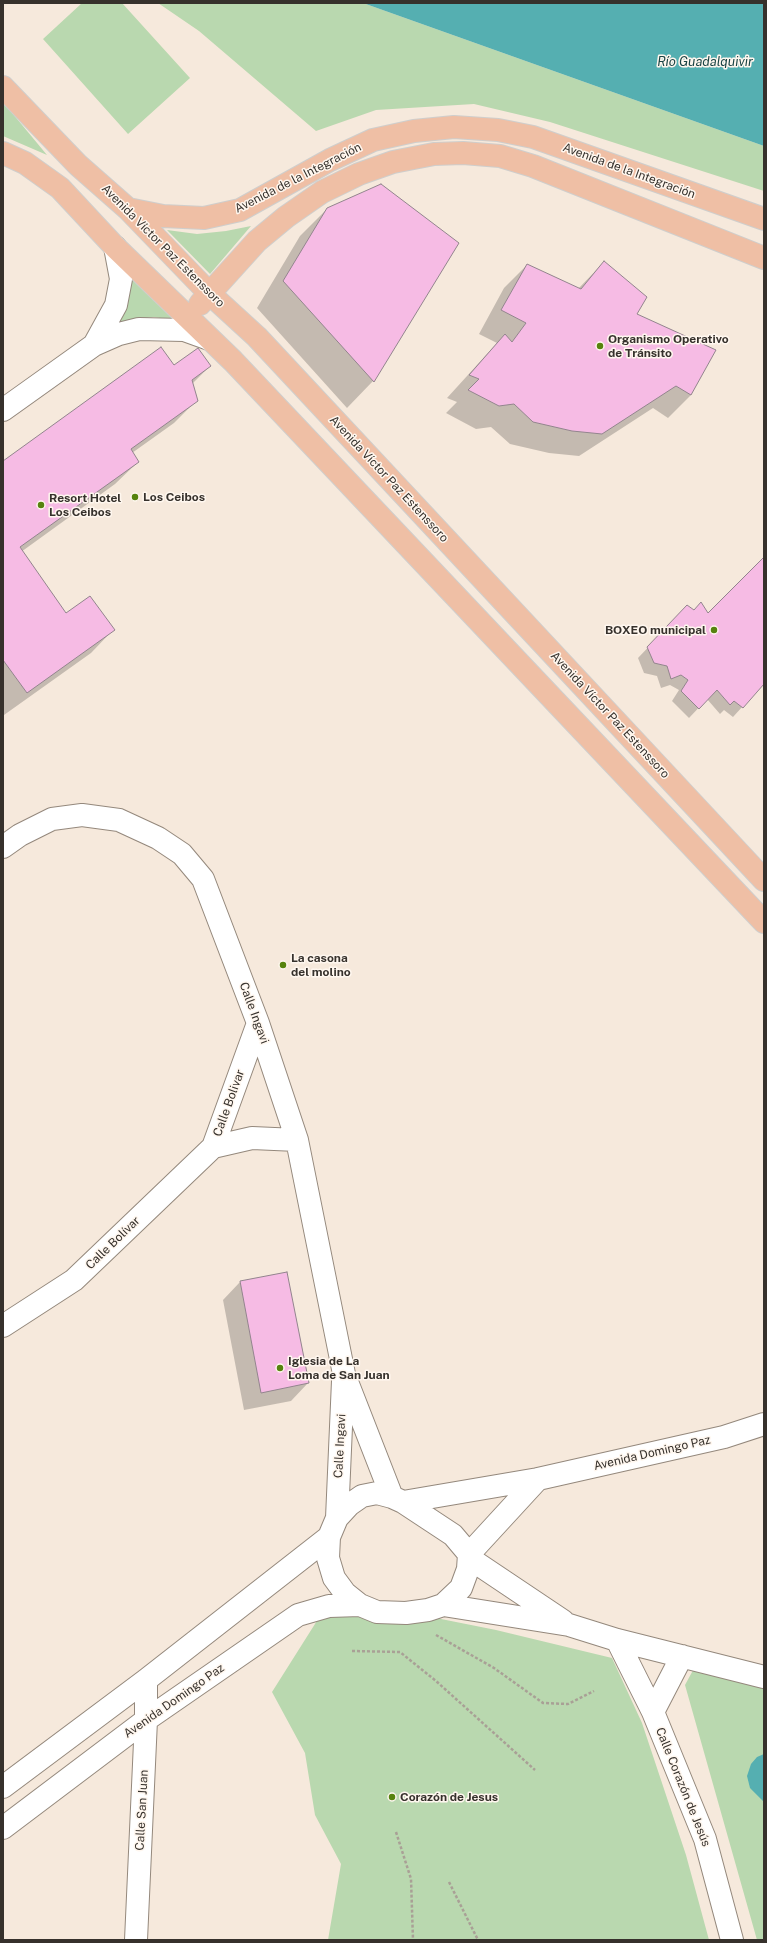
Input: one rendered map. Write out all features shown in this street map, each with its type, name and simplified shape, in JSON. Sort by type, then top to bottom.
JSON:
[{"type":"main road","name":"Avenida Víctor Paz Estenssoro","points":[[3,87],[78,165],[128,210],[210,294],[257,338],[764,880]]},
{"type":"main road","name":"Avenida de la Integración","points":[[128,210],[162,216],[204,218],[240,210],[330,160],[373,140],[414,131],[454,128],[498,130],[533,137],[764,219]]},
{"type":"main road","points":[[3,153],[25,163],[60,188],[116,247],[233,361],[764,922]]},
{"type":"main road","name":"Avenida de la Integración","points":[[187,317],[210,294],[257,241],[322,192],[359,174],[393,162],[434,154],[463,153],[500,156],[533,166],[764,258]]},
{"type":"street","points":[[94,345],[116,305],[121,279],[116,247]]},
{"type":"street","points":[[3,410],[94,345],[119,334],[138,329],[184,330],[209,339]]},
{"type":"street","name":"Calle Ingavi","points":[[3,847],[20,835],[52,819],[82,815],[119,820],[158,838],[182,854],[203,879],[258,1023],[297,1140],[344,1374],[398,1499]]},
{"type":"street","name":"Calle Bolivar","points":[[213,1147],[258,1023]]},
{"type":"street","name":"Calle Bolivar","points":[[213,1147],[252,1138],[297,1140]]},
{"type":"street","name":"Calle Bolívar","points":[[3,1326],[74,1280],[213,1147]]},
{"type":"street","name":"Calle Ingavi","points":[[333,1527],[344,1374]]},
{"type":"street","name":"Avenida Domingo Paz","points":[[398,1499],[538,1479],[724,1437],[764,1424]]},
{"type":"street","points":[[333,1527],[328,1558],[334,1578],[345,1593],[360,1605],[377,1612],[406,1614],[428,1610],[443,1605],[461,1588],[468,1569],[469,1556],[538,1479]]},
{"type":"street","points":[[3,1787],[146,1680],[333,1527],[349,1505],[362,1496],[377,1493],[398,1499],[453,1535],[469,1556],[569,1625]]},
{"type":"street","name":"Avenida Domingo Paz","points":[[3,1828],[146,1720],[298,1615],[328,1606],[360,1605]]},
{"type":"street","points":[[443,1605],[569,1625],[617,1640],[764,1677]]},
{"type":"street","name":"Calle Corazón de Jesús","points":[[617,1640],[653,1712],[705,1839],[732,1940]]},
{"type":"street","points":[[653,1712],[682,1656]]},
{"type":"street","name":"Calle San Juan","points":[[136,1940],[146,1720],[146,1680]]},
{"type":"path","points":[[435,1634],[494,1668],[543,1703],[568,1704],[594,1691]]},
{"type":"path","points":[[352,1651],[400,1652],[436,1681],[536,1770]]},
{"type":"path","points":[[396,1832],[412,1879],[413,1940]]},
{"type":"path","points":[[449,1882],[478,1940]]},
{"type":"green space","points":[[82,3],[122,3],[190,78],[128,134],[43,39]]},
{"type":"green space","points":[[158,3],[363,3],[764,146],[764,191],[550,122],[474,104],[376,110],[316,131],[199,31]]},
{"type":"green space","points":[[3,102],[47,155],[3,136]]},
{"type":"green space","points":[[251,226],[210,274],[167,230],[197,234],[226,231]]},
{"type":"green space","points":[[128,272],[176,321],[154,317],[119,322]]},
{"type":"green space","points":[[421,1615],[496,1630],[612,1658],[642,1723],[686,1855],[709,1940],[328,1940],[341,1864],[315,1815],[305,1753],[272,1692],[320,1616]]},
{"type":"green space","points":[[698,1661],[764,1680],[764,1940],[757,1940],[685,1685]]},
{"type":"water","name":"Río Guadalquivir","points":[[363,3],[764,3],[764,146]]},
{"type":"water","points":[[764,1754],[764,1802],[750,1788],[747,1776],[751,1764],[757,1757]]},
{"type":"building","points":[[381,184],[459,243],[374,382],[283,281],[327,208]]},
{"type":"building","name":"Organismo Operativo de Tránsito","points":[[604,261],[647,297],[637,314],[716,350],[691,395],[676,386],[602,434],[572,431],[533,422],[514,404],[499,406],[468,390],[479,379],[469,375],[505,334],[512,342],[526,323],[501,310],[527,264],[581,289]]},
{"type":"building","name":"Resort Hotel Los Ceibos","points":[[161,347],[174,365],[198,348],[211,366],[192,380],[198,401],[131,449],[139,462],[20,547],[66,613],[90,596],[115,630],[27,693],[3,660],[3,461]]},
{"type":"building","name":"BOXEO municipal","points":[[764,557],[764,684],[743,708],[734,701],[730,705],[717,690],[699,709],[681,691],[688,680],[681,675],[671,679],[667,666],[654,663],[647,647],[687,605],[694,610],[701,602],[708,613]]},
{"type":"building","points":[[287,1272],[309,1383],[261,1393],[240,1281]]},
{"type":"place","name":"Organismo Operativo de Tránsito","points":[[600,346]]},
{"type":"place","name":"Los Ceibos","points":[[135,497]]},
{"type":"place","name":"Resort Hotel Los Ceibos","points":[[41,505]]},
{"type":"place","name":"BOXEO municipal","points":[[714,630]]},
{"type":"place","name":"La casona del molino","points":[[283,965]]},
{"type":"place","name":"Iglesia de La Loma de San Juan","points":[[280,1368]]},
{"type":"place","name":"Corazón de Jesus","points":[[392,1797]]}]
